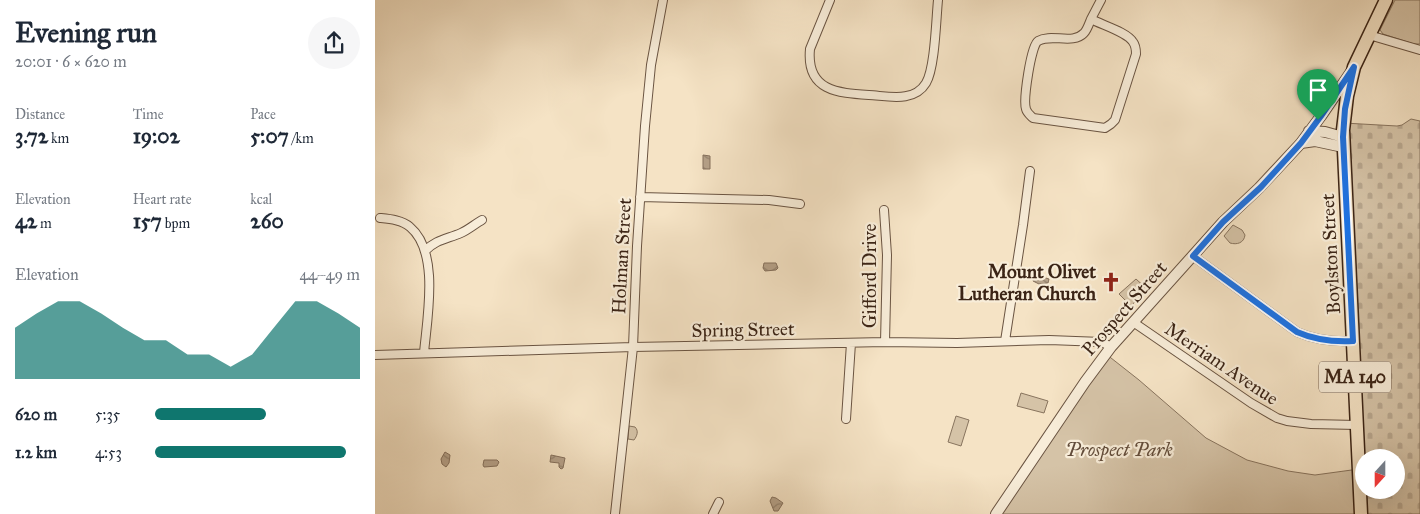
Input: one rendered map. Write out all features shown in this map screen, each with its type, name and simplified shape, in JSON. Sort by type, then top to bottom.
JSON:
[{"type":"main road","name":"Boylston Street","points":[[1361,514],[1343,142],[1345,109],[1354,67],[1386,0]]},
{"type":"street","name":"Holman Street","points":[[615,514],[633,347],[640,197],[649,85],[663,0]]},
{"type":"street","points":[[830,0],[810,49],[811,66],[818,80],[823,85],[837,92],[903,97],[921,90],[928,80],[932,62],[937,0]]},
{"type":"street","points":[[1091,20],[1126,35],[1133,40],[1135,46],[1135,57],[1115,120],[1105,128],[1033,118],[1028,113],[1025,104],[1030,58],[1035,44],[1039,40],[1049,38],[1075,38],[1081,36],[1085,32],[1091,20],[1101,0]]},
{"type":"street","points":[[1369,35],[1420,50]]},
{"type":"street","name":"Prospect Street","points":[[996,514],[1003,509],[1085,382],[1111,347],[1223,222],[1261,187],[1301,143],[1354,67]]},
{"type":"street","points":[[1309,131],[1325,132],[1343,142]]},
{"type":"street","points":[[1301,143],[1315,141],[1343,142]]},
{"type":"street","points":[[1005,341],[1030,171]]},
{"type":"street","points":[[640,197],[769,200],[800,204]]},
{"type":"street","name":"Gifford Drive","points":[[884,210],[887,255],[885,342]]},
{"type":"street","points":[[380,218],[395,220],[410,227],[420,240],[425,252],[429,273],[424,353]]},
{"type":"street","points":[[425,252],[431,244],[462,233],[482,220]]},
{"type":"street","points":[[1193,256],[1297,332],[1321,340],[1353,341]]},
{"type":"street","name":"Merriam Avenue","points":[[1133,322],[1267,414],[1297,422],[1357,425]]},
{"type":"street","name":"Spring Street","points":[[375,355],[885,342],[1070,340],[1102,342],[1111,347]]},
{"type":"street","points":[[846,419],[851,343]]},
{"type":"street","points":[[713,514],[719,502]]},
{"type":"green space","points":[[1395,0],[1420,0],[1420,44],[1414,44],[1383,34],[1380,30]]},
{"type":"green space","points":[[1411,119],[1420,121],[1420,514],[1361,514],[1360,499],[1405,499],[1405,449],[1358,449],[1344,123],[1397,126]]},
{"type":"green space","points":[[1233,225],[1242,230],[1245,235],[1242,242],[1230,243],[1224,236]]},
{"type":"green space","points":[[1136,279],[1147,289],[1131,306],[1119,294]]},
{"type":"green space","name":"Prospect Park","points":[[1106,354],[1206,438],[1247,460],[1288,471],[1315,475],[1355,470],[1355,499],[1360,499],[1361,514],[996,514]]},
{"type":"green space","points":[[1021,393],[1048,401],[1044,413],[1017,406]]},
{"type":"green space","points":[[956,416],[969,420],[961,446],[948,442]]},
{"type":"green space","points":[[629,426],[635,427],[637,430],[634,440],[628,439]]},
{"type":"water","points":[[703,155],[710,156],[710,169],[703,169]]},
{"type":"water","points":[[764,263],[776,263],[778,268],[765,271],[763,268]]},
{"type":"water","points":[[1039,276],[1049,279],[1048,283],[1039,284],[1033,281],[1034,277]]},
{"type":"water","points":[[445,452],[450,455],[449,463],[446,467],[442,464],[441,459]]},
{"type":"water","points":[[551,455],[565,458],[563,468],[559,467],[559,463],[550,462]]},
{"type":"water","points":[[484,460],[497,460],[499,462],[497,466],[484,467]]},
{"type":"water","points":[[772,497],[783,503],[778,511],[774,511],[770,501]]},
{"type":"place","name":"Mount Olivet Lutheran Church","points":[[1111,282]]},
{"type":"route","points":[[1354,67],[1345,109],[1343,137],[1353,341],[1321,340],[1297,332],[1193,256],[1223,222],[1261,187],[1301,143],[1318,120],[1354,67]]}]
